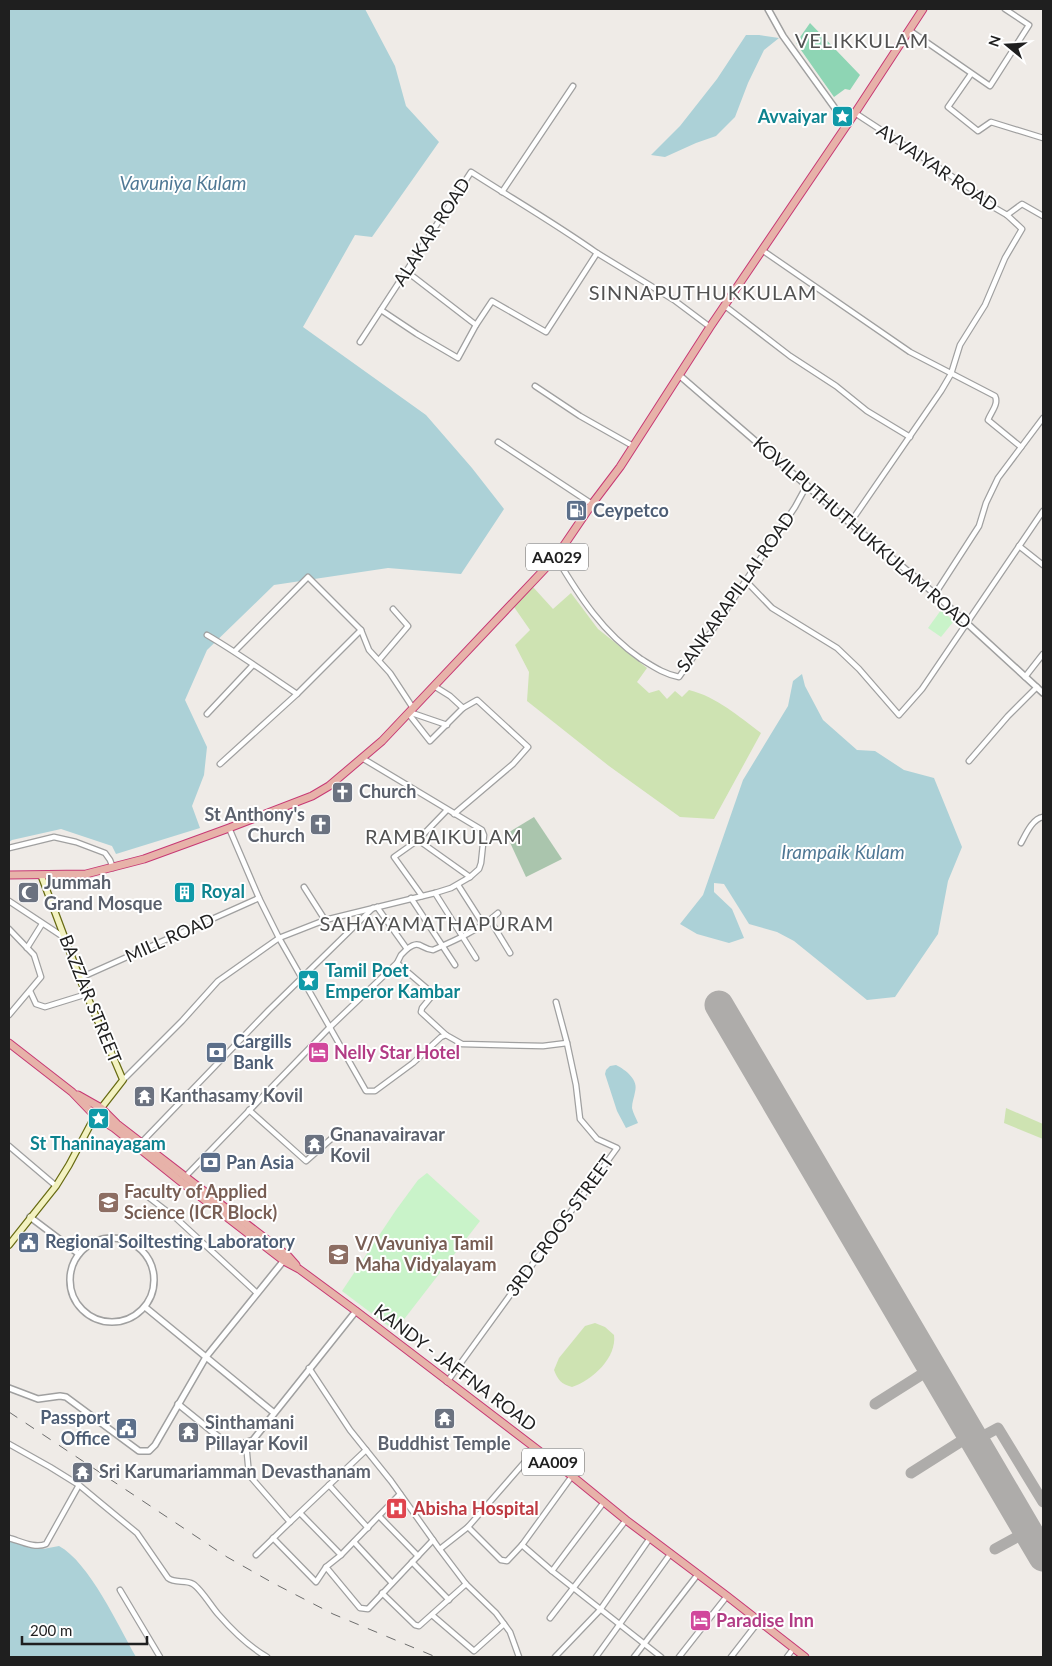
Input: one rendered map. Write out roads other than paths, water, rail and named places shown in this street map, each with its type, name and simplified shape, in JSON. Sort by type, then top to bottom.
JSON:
[{"type":"highway","name":"AA029","points":[[9,875],[86,874],[144,859],[312,796],[329,786],[362,758],[410,711],[556,557],[633,446],[710,327],[726,306],[923,9]]},
{"type":"highway","name":"KANDY - JAFFNA ROAD","points":[[9,1043],[72,1092],[95,1116],[139,1145],[805,1657]]},
{"type":"highway","name":"KANDY - JAFFNA ROAD","points":[[72,1092],[101,1108],[139,1145]]},
{"type":"main road","name":"BAZZAR STREET","points":[[9,1245],[56,1186],[70,1165],[95,1116],[122,1080],[80,978],[41,875]]},
{"type":"street","points":[[768,9],[783,36],[847,125]]},
{"type":"street","points":[[909,30],[990,86],[1029,25],[1005,9]]},
{"type":"street","points":[[971,74],[948,107],[978,132],[991,122],[1043,138]]},
{"type":"street","points":[[502,192],[573,86]]},
{"type":"street","name":"AVVAIYAR ROAD","points":[[855,113],[971,189],[995,208],[1008,215],[1022,204],[1043,216]]},
{"type":"street","name":"ALAKAR ROAD","points":[[360,342],[471,172],[674,300],[710,327]]},
{"type":"street","points":[[850,523],[951,374],[960,344],[985,305],[1005,258],[1022,229],[1008,215]]},
{"type":"street","points":[[762,250],[910,352],[995,396],[996,404],[988,420],[1020,447]]},
{"type":"street","points":[[381,310],[458,358],[492,301],[546,332],[597,253]]},
{"type":"street","points":[[406,271],[476,325]]},
{"type":"street","points":[[726,306],[790,356],[836,386],[867,411],[910,437]]},
{"type":"street","name":"KOVILPUTHUTHUKKULAM ROAD","points":[[679,375],[935,594],[1043,693]]},
{"type":"street","points":[[535,386],[580,416],[633,446]]},
{"type":"street","points":[[935,594],[979,526],[986,503],[998,478],[1043,418]]},
{"type":"street","points":[[498,442],[592,504]]},
{"type":"street","name":"SANKARAPILLAI ROAD","points":[[556,557],[577,593],[616,640],[660,672],[679,677],[795,507],[807,485]]},
{"type":"street","points":[[745,580],[772,608],[837,648],[859,669],[899,715],[922,689],[1043,511]]},
{"type":"street","points":[[1018,546],[1043,565]]},
{"type":"street","points":[[235,651],[308,578],[361,630],[370,650],[379,660],[430,741],[463,708],[477,700],[521,739],[528,748],[513,764],[454,814]]},
{"type":"street","points":[[379,660],[408,626],[393,609]]},
{"type":"street","points":[[220,764],[297,694],[361,630]]},
{"type":"street","points":[[207,635],[235,651],[297,694]]},
{"type":"street","points":[[1025,677],[1043,654]]},
{"type":"street","points":[[207,714],[253,665]]},
{"type":"street","points":[[434,686],[450,696],[463,708]]},
{"type":"street","points":[[969,762],[1008,716],[1036,688]]},
{"type":"street","points":[[410,711],[447,725]]},
{"type":"street","points":[[122,1080],[182,1021],[218,982],[280,938],[325,920],[435,893],[458,885],[479,869],[482,830],[362,758]]},
{"type":"street","points":[[422,896],[394,857],[418,840],[447,810]]},
{"type":"street","points":[[1021,843],[1034,821],[1039,817],[1043,817]]},
{"type":"street","points":[[229,828],[259,898],[364,1089],[372,1092],[413,1063],[443,1035],[446,1035]]},
{"type":"street","points":[[9,848],[54,837],[76,842],[105,853],[113,868]]},
{"type":"street","points":[[418,840],[470,877]]},
{"type":"street","points":[[458,885],[483,924]]},
{"type":"street","points":[[304,886],[325,920]]},
{"type":"street","points":[[435,893],[476,958]]},
{"type":"street","name":"MILL ROAD","points":[[80,978],[259,898]]},
{"type":"street","points":[[411,898],[455,964]]},
{"type":"street","points":[[9,901],[65,938]]},
{"type":"street","points":[[375,907],[408,949]]},
{"type":"street","points":[[139,1145],[269,1010],[375,907]]},
{"type":"street","points":[[182,1179],[408,949],[414,944],[418,944],[429,950],[464,937],[490,920],[498,912]]},
{"type":"street","points":[[490,920],[510,953]]},
{"type":"street","points":[[27,948],[42,924]]},
{"type":"street","points":[[9,929],[34,955],[41,978],[9,1015]]},
{"type":"street","points":[[397,962],[431,992],[432,997],[422,1008],[421,1012],[446,1035],[462,1044],[543,1046],[567,1043],[556,1002]]},
{"type":"street","points":[[30,992],[36,1004],[45,1007],[87,994]]},
{"type":"street","name":"3RD CROOS STREET","points":[[447,1382],[617,1148],[597,1139],[580,1119],[576,1085],[567,1043]]},
{"type":"street","points":[[249,1110],[306,1161],[331,1139]]},
{"type":"street","points":[[9,1146],[56,1186]]},
{"type":"street","points":[[147,1196],[177,1219],[257,1293]]},
{"type":"street","points":[[30,1217],[79,1254]]},
{"type":"street","points":[[101,1239],[127,1240],[139,1247],[148,1257],[153,1269],[155,1282],[152,1295],[145,1307],[134,1317],[120,1322],[106,1322],[92,1318],[80,1309],[72,1296],[70,1282],[72,1267],[79,1254],[88,1245],[101,1239]]},
{"type":"street","points":[[9,1388],[38,1399],[66,1397],[139,1451],[144,1452],[152,1449],[206,1358],[286,1258]]},
{"type":"street","points":[[145,1307],[273,1412]]},
{"type":"street","points":[[178,1404],[225,1442],[237,1445],[253,1440],[273,1412],[356,1311]]},
{"type":"street","points":[[309,1368],[350,1430],[466,1584],[496,1613],[510,1632],[519,1657]]},
{"type":"street","points":[[246,1443],[249,1475],[290,1522]]},
{"type":"street","points":[[9,1444],[79,1485],[137,1533],[168,1578],[174,1581],[194,1584],[220,1616],[242,1638],[266,1657]]},
{"type":"street","points":[[440,1549],[468,1528],[536,1449]]},
{"type":"street","points":[[256,1555],[366,1450]]},
{"type":"street","points":[[468,1528],[506,1561],[522,1545],[572,1476]]},
{"type":"street","points":[[9,1538],[32,1545],[42,1546],[46,1544],[79,1485]]},
{"type":"street","points":[[328,1485],[368,1528]]},
{"type":"street","points":[[273,1538],[316,1582],[326,1567],[354,1542],[400,1494]]},
{"type":"street","points":[[552,1571],[604,1502]]},
{"type":"street","points":[[300,1513],[340,1555]]},
{"type":"street","points":[[379,1516],[418,1556]]},
{"type":"street","points":[[550,1618],[626,1520]]},
{"type":"street","points":[[555,1657],[600,1610],[650,1538]]},
{"type":"street","points":[[326,1567],[360,1608],[368,1609],[433,1540]]},
{"type":"street","points":[[354,1542],[392,1582]]},
{"type":"street","points":[[522,1545],[658,1656]]},
{"type":"street","points":[[596,1657],[671,1553]]},
{"type":"street","points":[[412,1562],[449,1600]]},
{"type":"street","points":[[634,1657],[698,1574]]},
{"type":"street","points":[[382,1593],[415,1625],[422,1625],[466,1584]]},
{"type":"street","points":[[120,1590],[160,1657]]},
{"type":"street","points":[[679,1657],[727,1596]]},
{"type":"street","points":[[432,1615],[474,1651],[504,1624]]},
{"type":"street","points":[[731,1657],[759,1621]]},
{"type":"street","points":[[786,1657],[793,1649]]},
{"type":"water","name":"Vavuniya Kulam","points":[[9,9],[365,9],[395,66],[406,106],[439,142],[372,237],[355,235],[303,327],[426,415],[472,468],[504,509],[461,574],[388,568],[274,585],[207,650],[185,700],[207,747],[204,775],[192,806],[200,828],[116,854],[112,846],[61,829],[9,842]]},
{"type":"water","points":[[746,35],[779,38],[764,50],[748,83],[735,117],[716,136],[665,157],[651,155],[680,126],[717,79]]},
{"type":"water","name":"Irampaik Kulam","points":[[802,674],[805,686],[823,720],[857,750],[875,751],[904,770],[934,778],[962,847],[948,881],[938,934],[895,997],[867,1000],[794,941],[777,932],[749,924],[724,884],[714,883],[714,892],[732,909],[744,938],[729,943],[697,934],[680,924],[703,895],[743,780],[788,706],[793,681]]},
{"type":"water","points":[[616,1065],[627,1073],[635,1083],[636,1088],[632,1108],[638,1123],[626,1128],[617,1111],[605,1074],[610,1066]]},
{"type":"water","points":[[9,1541],[43,1549],[59,1546],[70,1554],[92,1580],[136,1657],[9,1657]]},
{"type":"railway","points":[[9,1412],[227,1557],[333,1614],[436,1657]]},
{"type":"place","name":"Avvaiyar","points":[[843,117]]},
{"type":"place","name":"Ceypetco","points":[[577,511]]},
{"type":"place","name":"Church","points":[[343,792]]},
{"type":"place","name":"St Anthony's Church","points":[[321,825]]},
{"type":"place","name":"Royal","points":[[185,892]]},
{"type":"place","name":"Jummah Grand Mosque","points":[[28,893]]},
{"type":"place","name":"Tamil Poet Emperor Kambar","points":[[309,981]]},
{"type":"place","name":"Cargills Bank","points":[[217,1052]]},
{"type":"place","name":"Nelly Star Hotel","points":[[318,1053]]},
{"type":"place","name":"Kanthasamy Kovil","points":[[144,1096]]},
{"type":"place","name":"St Thaninayagam","points":[[98,1119]]},
{"type":"place","name":"Gnanavairavar Kovil","points":[[314,1145]]},
{"type":"place","name":"Pan Asia","points":[[210,1163]]},
{"type":"place","name":"Faculty of Applied Science (ICR Block)","points":[[108,1202]]},
{"type":"place","name":"Regional Soiltesting Laboratory","points":[[29,1242]]},
{"type":"place","name":"V/Vavuniya Tamil Maha Vidyalayam","points":[[339,1254]]},
{"type":"place","name":"Buddhist Temple","points":[[444,1419]]},
{"type":"place","name":"Passport Office","points":[[126,1428]]},
{"type":"place","name":"Sinthamani Pillayar Kovil","points":[[189,1433]]},
{"type":"place","name":"Sri Karumariamman Devasthanam","points":[[83,1472]]},
{"type":"place","name":"Abisha Hospital","points":[[397,1509]]},
{"type":"place","name":"Paradise Inn","points":[[700,1621]]},
{"type":"district","name":"VELIKKULAM","points":[[862,41]]},
{"type":"district","name":"SINNAPUTHUKKULAM","points":[[703,293]]},
{"type":"district","name":"RAMBAIKULAM","points":[[444,837]]},
{"type":"district","name":"SAHAYAMATHAPURAM","points":[[437,924]]}]
